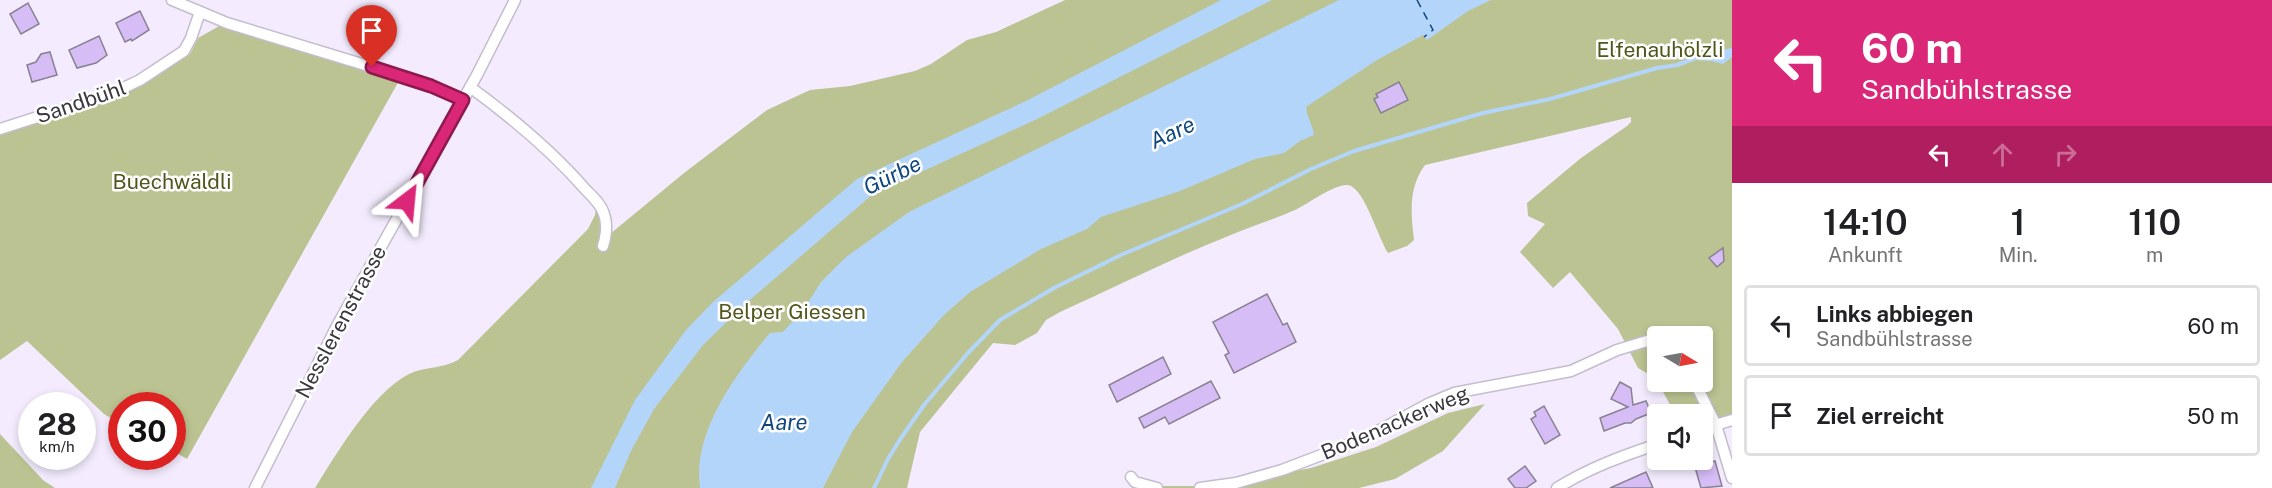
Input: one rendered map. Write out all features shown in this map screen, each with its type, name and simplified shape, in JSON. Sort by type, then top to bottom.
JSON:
[{"type":"street","points":[[172,0],[227,23],[431,86],[463,100]]},
{"type":"street","name":"Nesslerenstrasse","points":[[255,488],[337,326],[471,87],[515,0]]},
{"type":"street","name":"Sandbühl","points":[[0,129],[112,93],[140,80],[184,51],[200,12]]},
{"type":"street","points":[[471,87],[553,156],[598,204],[604,212],[606,225],[603,246]]},
{"type":"street","name":"Bodenackerweg","points":[[1200,488],[1236,483],[1291,466],[1363,439],[1430,403],[1454,393],[1570,371],[1617,350],[1647,341]]},
{"type":"street","points":[[1700,392],[1716,425],[1732,478]]},
{"type":"street","points":[[1713,426],[1732,420]]},
{"type":"street","points":[[1557,488],[1580,474],[1609,461],[1647,448]]},
{"type":"street","points":[[1131,477],[1135,482],[1157,488]]},
{"type":"green space","name":"Belper Giessen","points":[[1065,0],[1732,0],[1732,419],[1713,422],[1713,404],[1670,404],[1663,392],[1713,392],[1713,326],[1647,326],[1647,373],[1638,368],[1618,329],[1570,272],[1553,288],[1520,252],[1545,224],[1528,216],[1527,203],[1581,158],[1627,126],[1631,122],[1631,117],[1425,165],[1413,192],[1414,240],[1407,246],[1388,253],[1367,206],[1351,186],[1346,185],[1323,194],[1295,210],[1184,254],[1060,312],[1046,320],[1037,333],[1015,345],[993,343],[920,432],[907,488],[315,488],[356,425],[382,395],[409,374],[458,360],[588,229],[595,215],[596,206],[610,234],[684,173],[767,110],[810,90],[850,86],[915,71],[931,64],[967,40],[996,32]]},
{"type":"green space","name":"Buechwäldli","points":[[221,25],[400,79],[187,459],[186,392],[108,392],[108,416],[96,406],[96,392],[81,392],[27,341],[0,360],[0,134],[153,77],[190,54],[198,38]]},
{"type":"green space","points":[[1485,404],[1443,451],[1395,479],[1359,488],[1146,488],[1150,486],[1212,486],[1311,468],[1376,447],[1448,413]]},
{"type":"green space","points":[[0,434],[18,453],[18,470],[34,470],[55,488],[0,488]]},
{"type":"water","name":"Gürbe","points":[[1221,0],[1272,0],[1035,120],[873,194],[744,305],[703,345],[654,409],[631,451],[615,488],[591,488],[635,400],[686,330],[713,302],[857,179],[1026,101]]},
{"type":"water","name":"Aare","points":[[1339,0],[1491,0],[1468,11],[1427,40],[1423,35],[1377,60],[1306,107],[1314,135],[1300,141],[1284,153],[1255,159],[1180,191],[1101,217],[1087,229],[1041,249],[970,292],[944,315],[902,362],[852,432],[823,488],[700,488],[699,467],[703,446],[719,405],[731,385],[770,333],[783,332],[804,309],[821,282],[846,257],[909,212]]},
{"type":"water","points":[[1732,48],[1732,57],[1723,64],[1711,61],[1710,59],[1717,51]]},
{"type":"building","points":[[28,3],[39,24],[21,34],[10,14]]},
{"type":"building","points":[[140,11],[149,30],[132,41],[131,39],[125,42],[116,23]]},
{"type":"building","points":[[99,36],[107,55],[96,63],[77,68],[69,50]]},
{"type":"building","points":[[50,52],[57,75],[32,82],[27,65],[36,62],[41,54]]},
{"type":"building","points":[[1399,82],[1408,100],[1381,113],[1374,99],[1378,97],[1376,94]]},
{"type":"building","points":[[1723,248],[1724,261],[1717,267],[1709,258]]},
{"type":"building","points":[[1267,294],[1283,325],[1287,323],[1296,342],[1234,373],[1225,355],[1229,353],[1213,322]]},
{"type":"building","points":[[1163,357],[1171,374],[1117,402],[1109,385]]},
{"type":"building","points":[[1211,381],[1220,398],[1169,424],[1165,417],[1144,428],[1139,418]]},
{"type":"building","points":[[1620,382],[1631,388],[1633,405],[1646,401],[1647,415],[1631,423],[1604,431],[1600,418],[1628,407],[1611,399]]},
{"type":"building","points":[[1544,406],[1560,435],[1545,444],[1531,419],[1536,416],[1534,412]]},
{"type":"building","points":[[1715,461],[1722,486],[1701,488],[1696,470],[1713,470],[1713,462]]},
{"type":"building","points":[[1525,466],[1536,481],[1526,488],[1515,488],[1508,479]]},
{"type":"building","points":[[1646,472],[1653,488],[1610,488]]},
{"type":"waterway","points":[[874,488],[901,438],[924,405],[968,353],[1000,320],[1054,288],[1123,254],[1242,204],[1311,169],[1354,151],[1483,113],[1550,99],[1657,68],[1677,65],[1696,58],[1710,59]]},
{"type":"ferry route","points":[[1417,0],[1433,30],[1424,37]]},
{"type":"route","points":[[372,67],[431,86],[463,100],[407,201]]},
{"type":"park label","name":"Elfenauhölzli","points":[[1660,50]]}]
